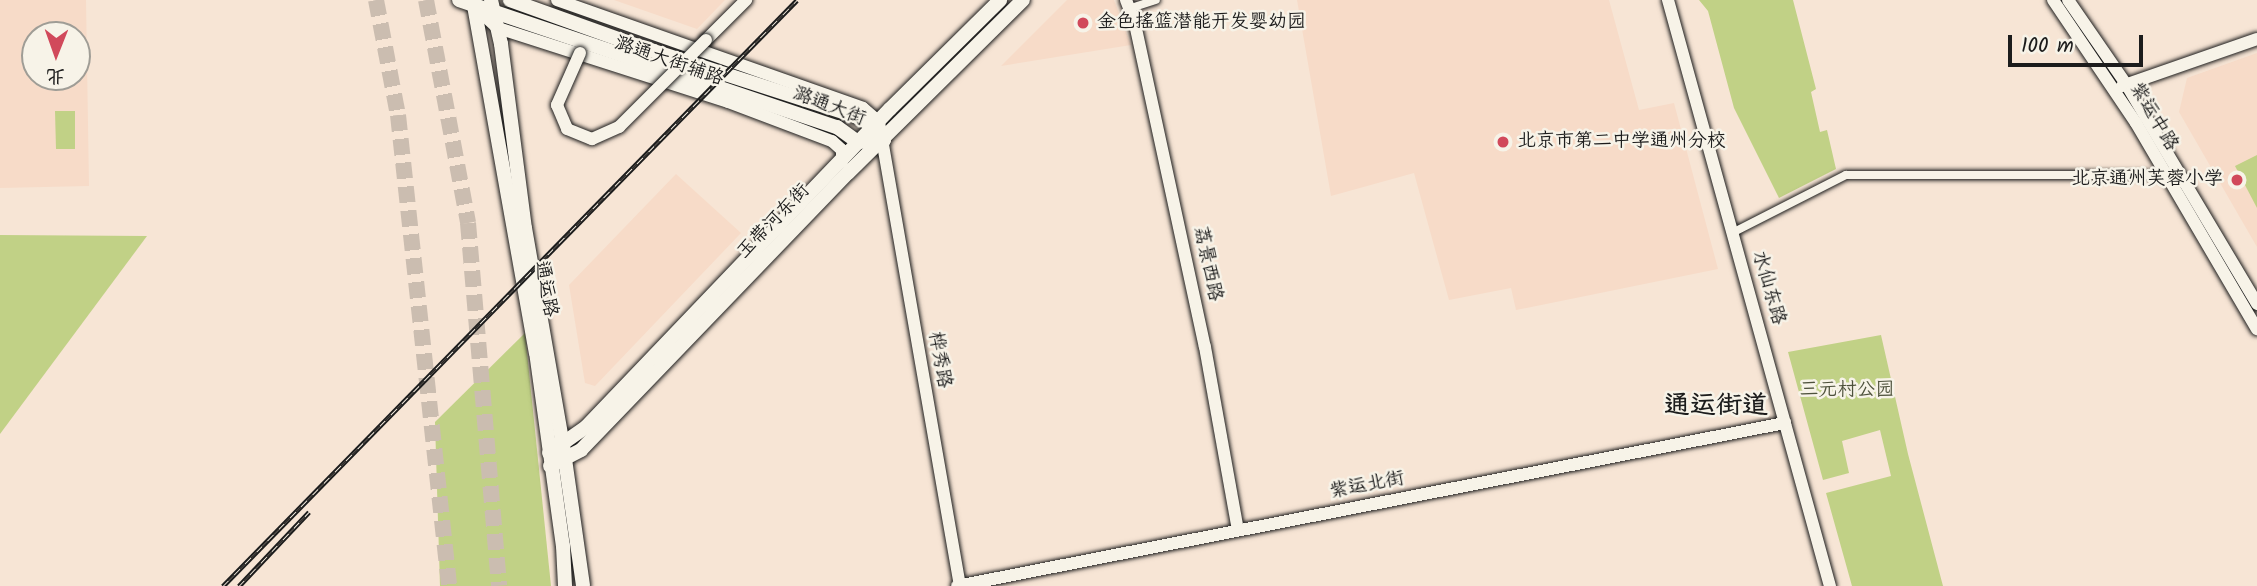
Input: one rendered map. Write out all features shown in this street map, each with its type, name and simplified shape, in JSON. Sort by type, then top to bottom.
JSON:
[{"type":"main road","name":"潞通大街","points":[[459,0],[493,6],[836,127],[858,142],[884,139],[877,124],[635,45],[510,0]]},
{"type":"main road","name":"玉带河东街","points":[[564,453],[842,162],[858,142],[1000,0]]},
{"type":"main road","name":"玉带河东街","points":[[550,459],[581,450],[1023,0]]},
{"type":"main road","name":"通运路","points":[[474,3],[528,299],[563,546],[565,586]]},
{"type":"main road","name":"通运路","points":[[493,6],[525,228],[564,453],[583,586]]},
{"type":"street","name":"潞通大街辅路","points":[[557,0],[863,108],[877,124]]},
{"type":"street","points":[[580,53],[557,105],[567,129],[592,139],[619,127],[746,0]]},
{"type":"street","name":"荔景西路","points":[[1156,0],[1128,4],[1205,347],[1238,530]]},
{"type":"street","name":"水仙东路","points":[[1668,0],[1829,586]]},
{"type":"street","name":"紫运中路","points":[[2053,0],[2120,87],[2165,175],[2257,330]]},
{"type":"street","name":"紫运中路","points":[[2068,0],[2257,304]]},
{"type":"street","name":"潞通大街辅路","points":[[474,3],[498,28],[580,53],[832,141],[842,150],[842,162]]},
{"type":"street","points":[[2120,87],[2257,39]]},
{"type":"street","name":"桦秀路","points":[[884,139],[959,586]]},
{"type":"street","points":[[1732,233],[1846,175],[2165,175]]},
{"type":"street","name":"紫运北街","points":[[959,586],[1784,423]]},
{"type":"shaded area","points":[[0,0],[86,0],[86,21],[21,21],[21,91],[87,91],[89,186],[0,188]]},
{"type":"shaded area","points":[[614,0],[725,0],[697,29]]},
{"type":"shaded area","name":"金色摇篮潜能开发婴幼园","points":[[1067,0],[1114,0],[1131,45],[1001,66]]},
{"type":"shaded area","name":"北京市第二中学通州分校","points":[[1297,0],[1609,0],[1639,110],[1674,103],[1718,269],[1516,310],[1511,288],[1449,300],[1414,173],[1331,196]]},
{"type":"shaded area","name":"北京通州芙蓉小学","points":[[2257,53],[2257,247],[2179,112],[2187,78]]},
{"type":"shaded area","points":[[676,174],[741,233],[595,386],[585,383],[569,285]]},
{"type":"green space","points":[[1699,0],[1793,0],[1816,89],[1811,92],[1820,132],[1827,130],[1836,169],[1779,198],[1734,108],[1708,11]]},
{"type":"green space","points":[[55,111],[75,111],[75,149],[56,149]]},
{"type":"green space","points":[[2257,155],[2257,208],[2235,166]]},
{"type":"green space","points":[[0,235],[147,236],[0,434]]},
{"type":"green space","points":[[525,333],[551,586],[440,586],[435,422]]},
{"type":"green space","name":"三元村公园","points":[[1881,335],[1908,454],[1943,586],[1852,586],[1826,493],[1891,476],[1880,430],[1842,441],[1849,473],[1823,480],[1788,352]]},
{"type":"tunnel","points":[[376,0],[398,115],[449,586]]},
{"type":"tunnel","points":[[426,0],[468,223],[499,586]]},
{"type":"railway","points":[[223,586],[797,0]]},
{"type":"railway","points":[[239,586],[309,512]]},
{"type":"place","name":"金色摇篮潜能开发婴幼园","points":[[1083,23]]},
{"type":"place","name":"北京市第二中学通州分校","points":[[1503,142]]},
{"type":"place","name":"北京通州芙蓉小学","points":[[2237,180]]},
{"type":"district","name":"通运街道","points":[[1716,407]]}]
